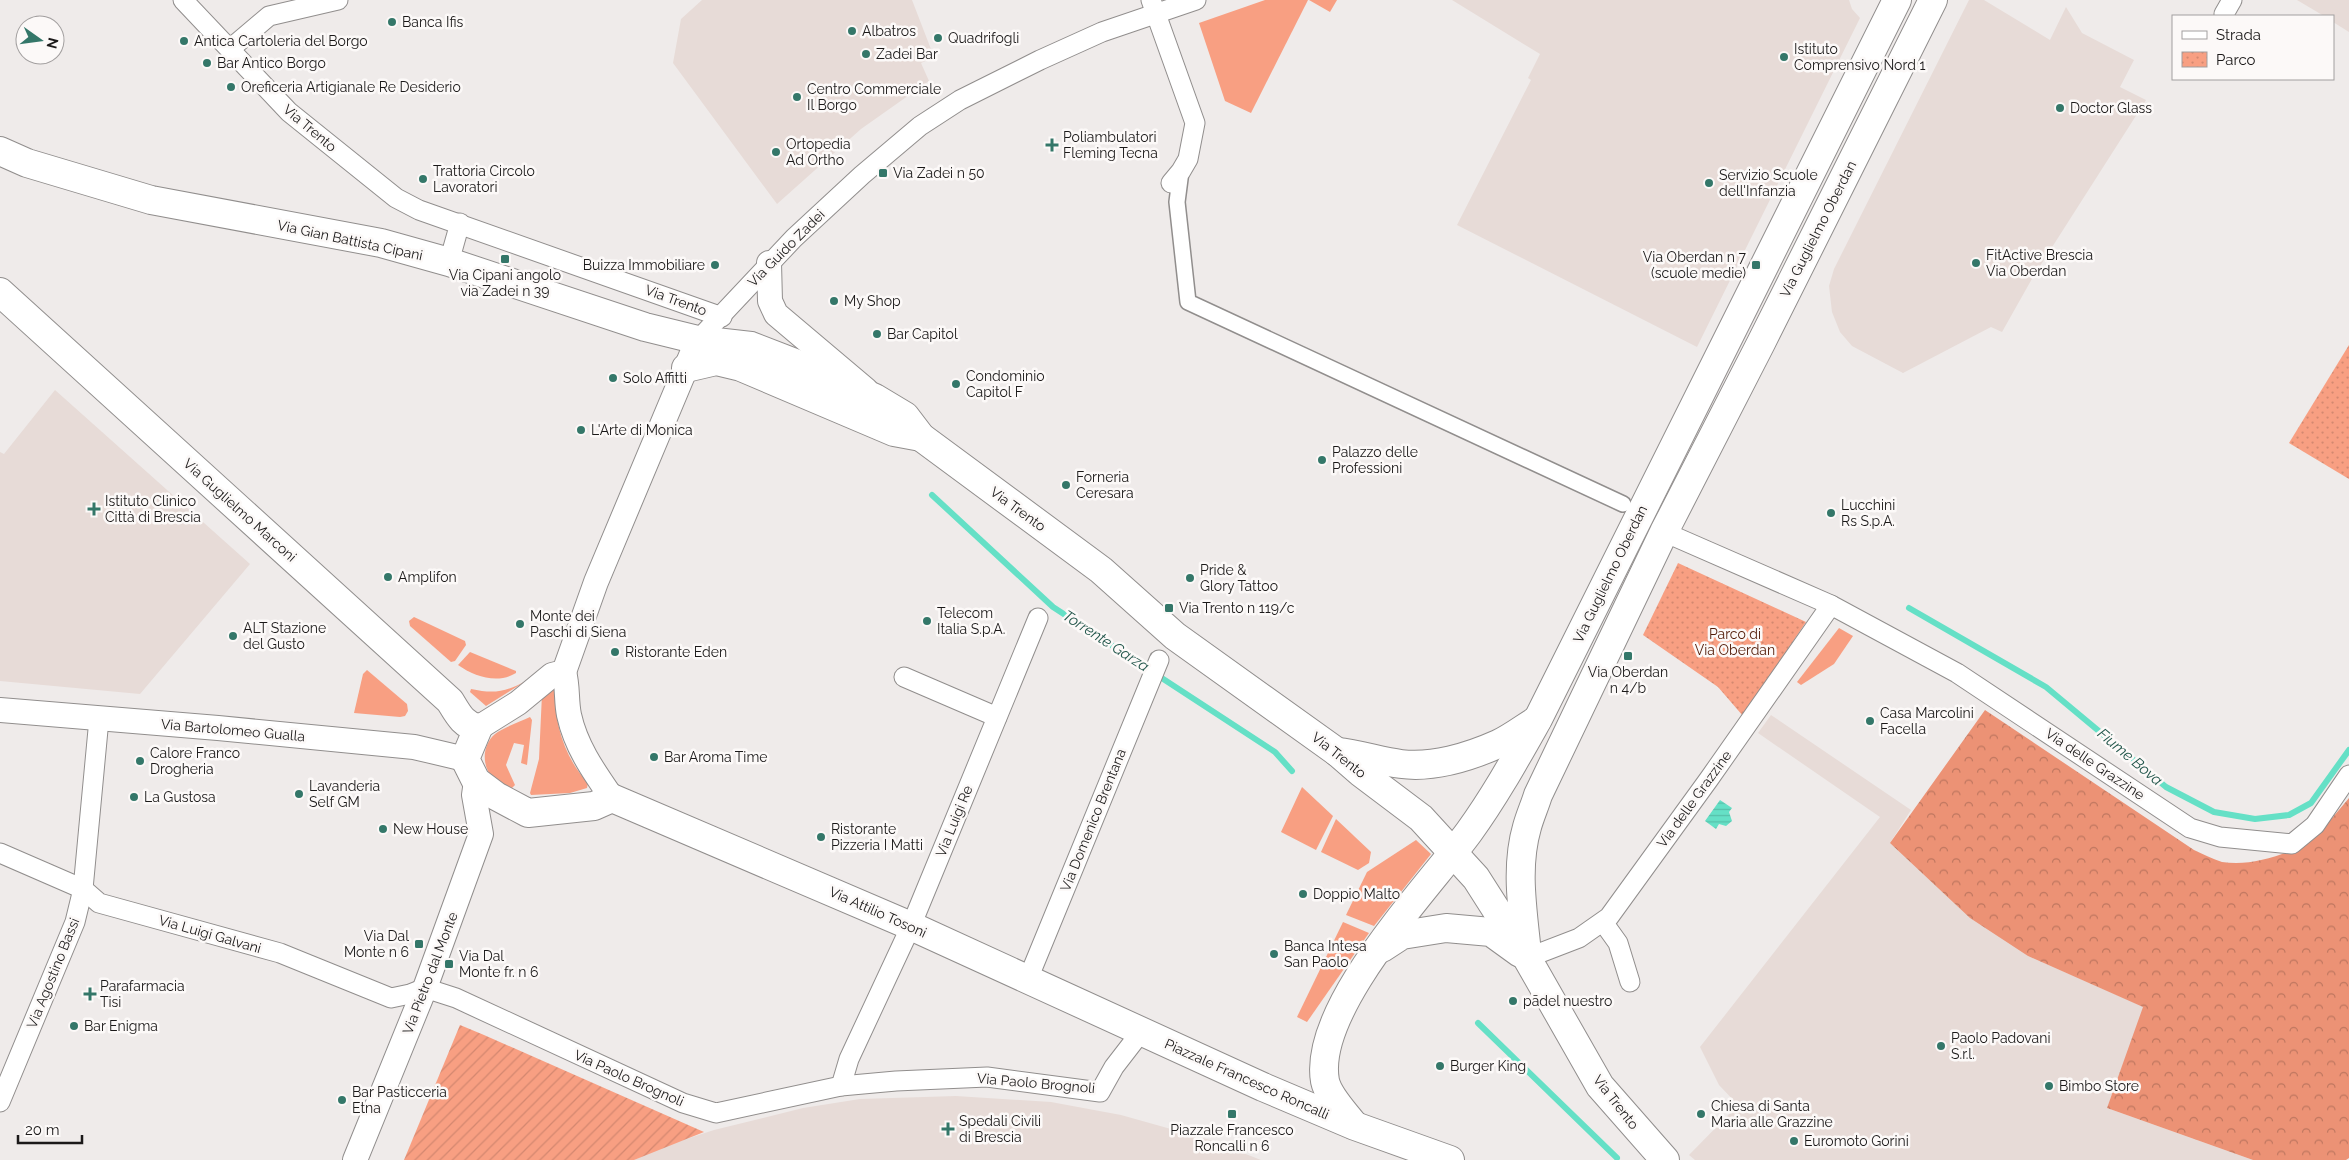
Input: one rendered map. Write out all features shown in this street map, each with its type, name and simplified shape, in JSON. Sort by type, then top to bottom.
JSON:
[{"type":"main road","name":"Via Guglielmo Oberdan","points":[[1354,1126],[1335,1100],[1325,1082],[1324,1061],[1330,1036],[1346,999],[1373,955],[1498,791],[1538,719],[1897,0]]},
{"type":"main road","name":"Via Guglielmo Oberdan","points":[[1527,958],[1521,890],[1521,861],[1526,828],[1538,795],[1664,532],[1933,0]]},
{"type":"main road","name":"Via Gian Battista Cipani","points":[[0,151],[27,163],[151,200],[380,244],[449,262],[645,327],[698,340]]},
{"type":"main road","name":"Via Guglielmo Marconi","points":[[0,292],[450,701],[464,722],[478,728]]},
{"type":"main road","name":"Via Trento","points":[[698,340],[751,346],[875,398],[905,416],[921,437],[1086,558],[1175,636],[1337,752],[1421,818],[1454,851],[1476,878],[1527,958],[1600,1086],[1659,1158]]},
{"type":"main road","name":"Via Trento","points":[[686,368],[716,362],[741,367],[894,432],[921,437]]},
{"type":"main road","points":[[1337,752],[1362,754],[1401,764],[1431,764],[1463,757],[1498,744],[1538,719]]},
{"type":"main road","points":[[478,728],[471,770],[496,796],[528,813],[594,806],[612,798]]},
{"type":"main road","name":"Via Attilio Tosoni","points":[[612,798],[911,926],[1141,1032]]},
{"type":"main road","points":[[1373,955],[1402,935],[1446,928],[1468,928],[1491,932],[1527,958]]},
{"type":"main road","name":"Piazzale Francesco Roncalli","points":[[1141,1032],[1354,1126],[1450,1160]]},
{"type":"street","name":"Via Trento","points":[[184,0],[289,112],[396,198],[420,210],[722,317]]},
{"type":"street","points":[[230,49],[269,16],[338,0]]},
{"type":"street","name":"Via Guido Zadei","points":[[564,672],[596,582],[698,340],[722,317],[769,263],[862,175],[920,126],[960,100],[1153,7],[1196,0]]},
{"type":"street","points":[[1153,7],[1195,123],[1188,159],[1176,177],[1188,302],[1624,504]]},
{"type":"street","points":[[449,262],[460,224]]},
{"type":"street","name":"Via Trento","points":[[769,263],[770,301],[776,314],[875,398]]},
{"type":"street","name":"Via delle Grazzine","points":[[1664,532],[1831,605],[1958,673],[2190,828],[2220,837],[2292,844],[2315,825],[2349,775]]},
{"type":"street","name":"Via delle Grazzine","points":[[1527,958],[1579,938],[1603,922],[1703,787],[1831,605]]},
{"type":"street","name":"Via Luigi Re","points":[[911,926],[1038,618]]},
{"type":"street","name":"Via Domenico Brentana","points":[[1028,979],[1159,660]]},
{"type":"street","points":[[478,728],[518,704],[552,675],[564,672],[569,714],[578,743],[589,765],[612,798]]},
{"type":"street","points":[[904,677],[997,717]]},
{"type":"street","name":"Via Bartolomeo Gualla","points":[[0,710],[414,747],[471,770]]},
{"type":"street","name":"Via Agostino Bassi","points":[[0,1101],[75,922],[83,889],[99,719]]},
{"type":"street","name":"Via Pietro dal Monte","points":[[356,1160],[425,988],[481,834],[471,770]]},
{"type":"street","name":"Via Luigi Galvani","points":[[0,853],[83,889],[99,903],[280,954],[391,998],[410,994],[425,988]]},
{"type":"street","points":[[1603,922],[1618,943],[1630,982]]},
{"type":"street","points":[[841,1086],[849,1059],[911,926]]},
{"type":"street","name":"Via Paolo Brognoli","points":[[425,988],[456,998],[682,1103],[716,1114],[841,1086],[896,1081],[987,1077],[1100,1092],[1114,1067],[1141,1032]]},
{"type":"shaded area","name":"Centro Commerciale Il Borgo","points":[[702,0],[912,0],[934,57],[921,63],[929,81],[861,129],[777,204],[673,63],[681,19]]},
{"type":"shaded area","points":[[1452,0],[1849,0],[1852,9],[1860,18],[1697,347],[1457,225],[1531,80],[1528,78],[1540,54]]},
{"type":"shaded area","points":[[1969,0],[1984,0],[2050,40],[2066,7],[2082,33],[2134,60],[2120,87],[2146,100],[2033,277],[2002,332],[1991,327],[1903,373],[1852,346],[1840,332],[1832,312],[1829,286],[1834,269]]},
{"type":"shaded area","points":[[2297,0],[2349,0],[2349,32],[2334,23],[2334,15],[2322,15]]},
{"type":"shaded area","name":"Istituto Clinico Città di Brescia","points":[[55,390],[250,564],[140,694],[0,681],[0,452],[4,454]]},
{"type":"shaded area","points":[[1771,715],[1911,810],[1890,843],[2028,956],[2144,1007],[2107,1108],[2253,1160],[1695,1160],[1689,1155],[1738,1105],[1719,1085],[1700,1047],[1880,817],[1758,733]]},
{"type":"shaded area","points":[[1720,800],[1732,808],[1729,812],[1732,821],[1726,826],[1719,824],[1716,829],[1705,821]]},
{"type":"shaded area","name":"Spedali Civili di Brescia","points":[[956,1096],[1051,1102],[1121,1115],[1210,1140],[1261,1160],[634,1160],[656,1149],[714,1130],[803,1108],[860,1099]]},
{"type":"green space","points":[[1265,0],[1308,0],[1251,113],[1225,101],[1199,23]]},
{"type":"green space","points":[[1309,0],[1337,0],[1330,12]]},
{"type":"green space","points":[[2349,345],[2349,479],[2289,443]]},
{"type":"green space","name":"Parco di Via Oberdan","points":[[1678,563],[1806,622],[1743,716],[1718,687],[1643,635]]},
{"type":"green space","points":[[414,617],[465,641],[466,645],[455,661],[451,662],[410,626],[409,621]]},
{"type":"green space","points":[[1839,628],[1853,636],[1834,664],[1801,685],[1797,682]]},
{"type":"green space","points":[[470,652],[516,671],[516,673],[502,678],[487,678],[472,673],[458,665]]},
{"type":"green space","points":[[367,670],[407,704],[408,711],[405,716],[354,713],[363,674]]},
{"type":"green space","points":[[555,680],[556,708],[561,735],[572,760],[588,783],[587,788],[570,793],[531,795],[539,759],[542,694]]},
{"type":"green space","points":[[526,681],[486,706],[470,692],[471,689],[499,691],[512,688]]},
{"type":"green space","points":[[1985,710],[2194,850],[2222,862],[2252,862],[2290,851],[2320,830],[2349,798],[2349,1158],[2346,1160],[2253,1160],[2107,1108],[2143,1007],[2028,956],[1970,918],[1890,843]]},
{"type":"green space","points":[[530,717],[532,720],[527,765],[521,763],[524,745],[514,743],[506,765],[515,785],[511,789],[490,774],[485,762],[486,750],[495,734]]},
{"type":"green space","points":[[1302,787],[1333,816],[1316,850],[1281,832]]},
{"type":"green space","points":[[1336,819],[1371,852],[1369,863],[1358,870],[1321,852]]},
{"type":"green space","points":[[1416,840],[1431,854],[1374,926],[1346,915],[1367,872]]},
{"type":"green space","points":[[1343,922],[1369,933],[1307,1022],[1297,1017]]},
{"type":"green space","points":[[460,1025],[704,1132],[634,1160],[404,1160]]},
{"type":"waterway","name":"Torrente Garza","points":[[932,495],[1053,607],[1275,752],[1292,771]]},
{"type":"waterway","name":"Fiume Bova","points":[[1909,608],[2046,687],[2166,787],[2214,812],[2255,819],[2289,815],[2311,803],[2349,750]]},
{"type":"waterway","name":"Torrente Garza","points":[[1478,1023],[1617,1158]]},
{"type":"place","name":"Banca Ifis","points":[[392,22]]},
{"type":"place","name":"Albatros","points":[[852,31]]},
{"type":"place","name":"Quadrifogli","points":[[938,38]]},
{"type":"place","name":"Antica Cartoleria del Borgo","points":[[184,41]]},
{"type":"place","name":"Zadei Bar","points":[[866,54]]},
{"type":"place","name":"Istituto Comprensivo Nord 1","points":[[1784,57]]},
{"type":"place","name":"Bar Antico Borgo","points":[[207,63]]},
{"type":"place","name":"Oreficeria Artigianale Re Desiderio","points":[[231,87]]},
{"type":"place","name":"Centro Commerciale Il Borgo","points":[[797,97]]},
{"type":"place","name":"Doctor Glass","points":[[2060,108]]},
{"type":"place","name":"Poliambulatori Fleming Tecna","points":[[1052,145]]},
{"type":"place","name":"Ortopedia Ad Ortho","points":[[776,152]]},
{"type":"place","name":"Via Zadei n 50","points":[[883,173]]},
{"type":"place","name":"Trattoria Circolo Lavoratori","points":[[423,179]]},
{"type":"place","name":"Servizio Scuole dell'Infanzia","points":[[1709,183]]},
{"type":"place","name":"Via Cipani angolo via Zadei n 39","points":[[505,259]]},
{"type":"place","name":"FitActive Brescia Via Oberdan","points":[[1976,263]]},
{"type":"place","name":"Buizza Immobiliare","points":[[715,265]]},
{"type":"place","name":"Via Oberdan n 7 (scuole medie)","points":[[1756,265]]},
{"type":"place","name":"My Shop","points":[[834,301]]},
{"type":"place","name":"Bar Capitol","points":[[877,334]]},
{"type":"place","name":"Solo Affitti","points":[[613,378]]},
{"type":"place","name":"Condominio Capitol F","points":[[956,384]]},
{"type":"place","name":"L'Arte di Monica","points":[[581,430]]},
{"type":"place","name":"Palazzo delle Professioni","points":[[1322,460]]},
{"type":"place","name":"Forneria Ceresara","points":[[1066,485]]},
{"type":"place","name":"Istituto Clinico Città di Brescia","points":[[94,509]]},
{"type":"place","name":"Lucchini Rs S.p.A.","points":[[1831,513]]},
{"type":"place","name":"Amplifon","points":[[388,577]]},
{"type":"place","name":"Pride & Glory Tattoo","points":[[1190,578]]},
{"type":"place","name":"Via Trento n 119/c","points":[[1169,608]]},
{"type":"place","name":"Telecom Italia S.p.A.","points":[[927,621]]},
{"type":"place","name":"Monte dei Paschi di Siena","points":[[520,624]]},
{"type":"place","name":"ALT Stazione del Gusto","points":[[233,636]]},
{"type":"place","name":"Ristorante Eden","points":[[615,652]]},
{"type":"place","name":"Via Oberdan n 4/b","points":[[1628,656]]},
{"type":"place","name":"Casa Marcolini Facella","points":[[1870,721]]},
{"type":"place","name":"Bar Aroma Time","points":[[654,757]]},
{"type":"place","name":"Calore Franco Drogheria","points":[[140,761]]},
{"type":"place","name":"Lavanderia Self GM","points":[[299,794]]},
{"type":"place","name":"La Gustosa","points":[[134,797]]},
{"type":"place","name":"New House","points":[[383,829]]},
{"type":"place","name":"Ristorante Pizzeria I Matti","points":[[821,837]]},
{"type":"place","name":"Doppio Malto","points":[[1303,894]]},
{"type":"place","name":"Via Dal Monte n 6","points":[[419,944]]},
{"type":"place","name":"Banca Intesa San Paolo","points":[[1274,954]]},
{"type":"place","name":"Via Dal Monte fr. n 6","points":[[449,964]]},
{"type":"place","name":"Parafarmacia Tisi","points":[[90,994]]},
{"type":"place","name":"pādel nuestro","points":[[1513,1001]]},
{"type":"place","name":"Bar Enigma","points":[[74,1026]]},
{"type":"place","name":"Paolo Padovani S.r.l.","points":[[1941,1046]]},
{"type":"place","name":"Burger King","points":[[1440,1066]]},
{"type":"place","name":"Bimbo Store","points":[[2049,1086]]},
{"type":"place","name":"Bar Pasticceria Etna","points":[[342,1100]]},
{"type":"place","name":"Piazzale Francesco Roncalli n 6","points":[[1232,1114]]},
{"type":"place","name":"Chiesa di Santa Maria alle Grazzine","points":[[1701,1114]]},
{"type":"place","name":"Spedali Civili di Brescia","points":[[948,1129]]},
{"type":"place","name":"Euromoto Gorini","points":[[1794,1141]]}]
